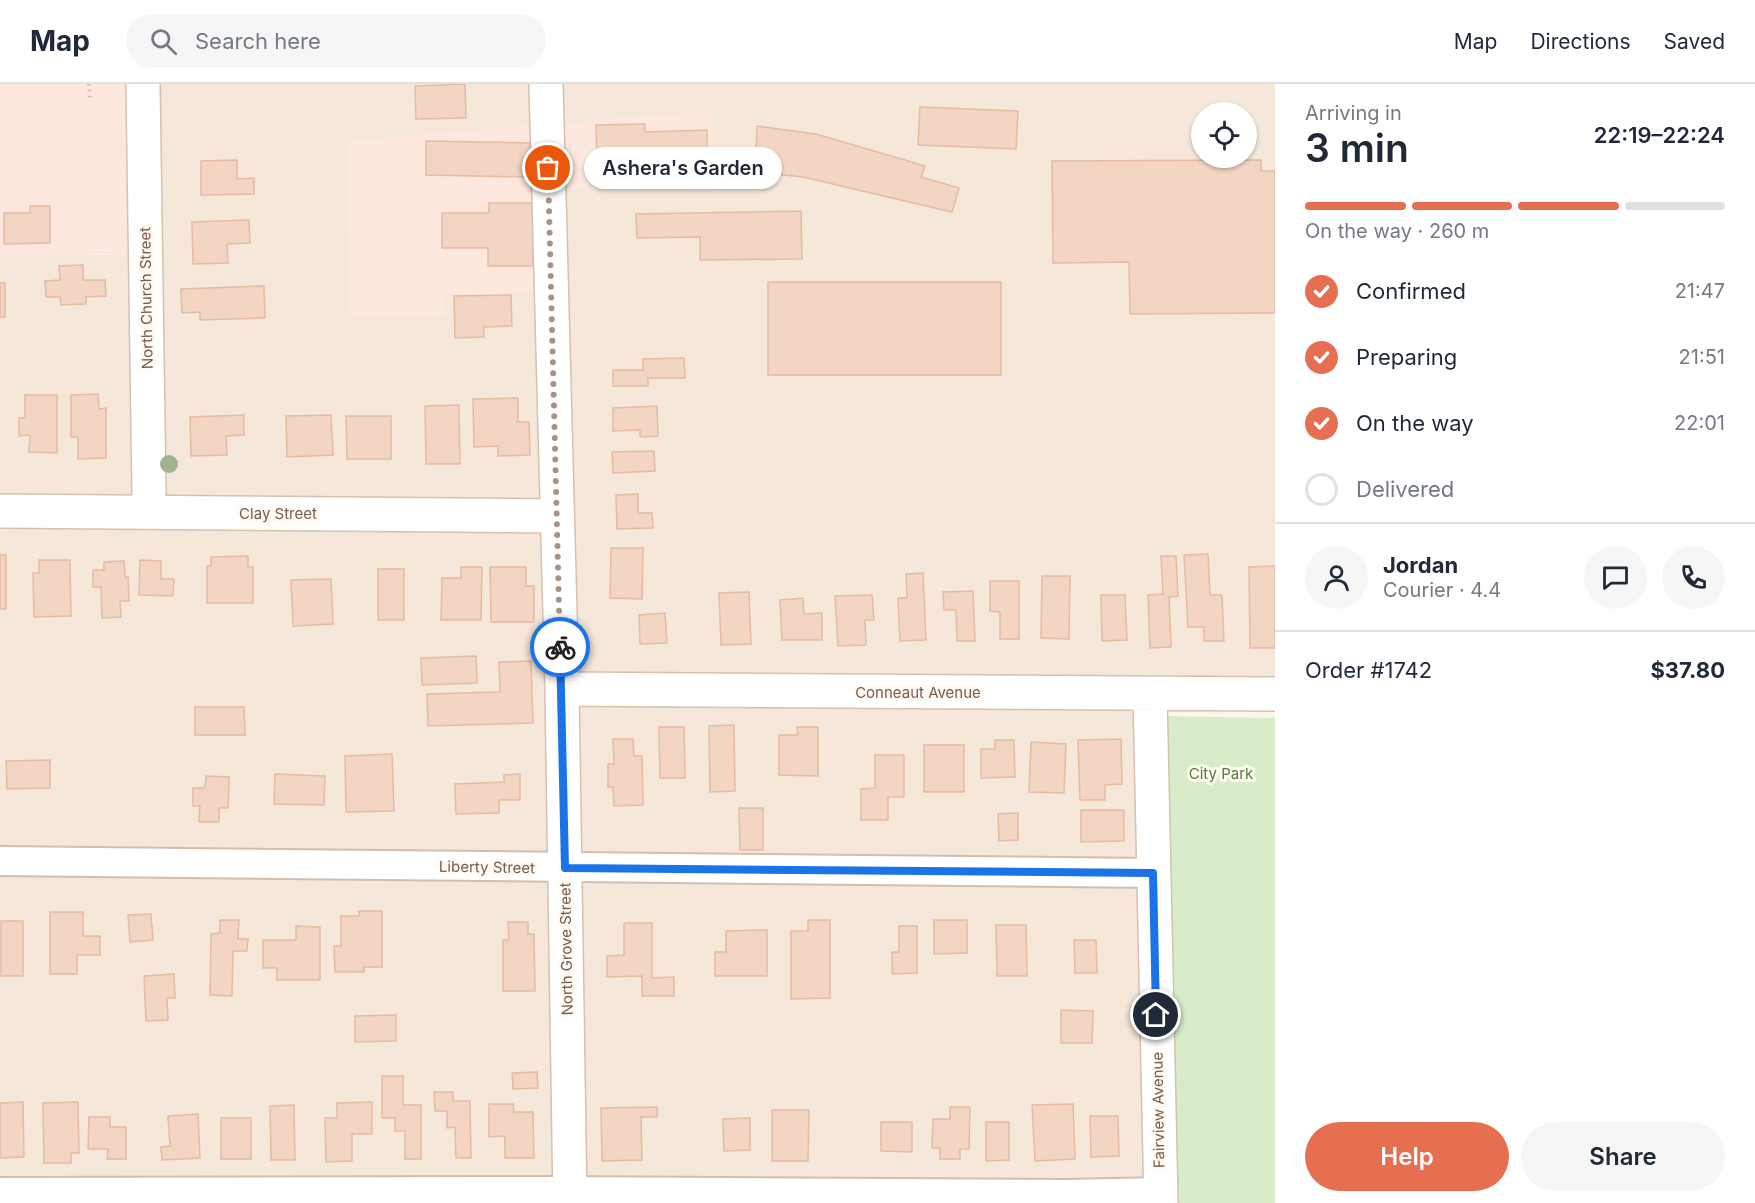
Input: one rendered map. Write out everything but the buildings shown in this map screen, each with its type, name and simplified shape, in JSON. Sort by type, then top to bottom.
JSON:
[{"type":"street","name":"North Church Street","points":[[143,84],[148,512]]},
{"type":"street","name":"North Grove Street","points":[[546,84],[562,689],[570,1197]]},
{"type":"street","name":"Clay Street","points":[[0,511],[556,516]]},
{"type":"street","name":"Conneaut Avenue","points":[[562,689],[1275,694]]},
{"type":"street","name":"Fairview Avenue","points":[[1150,694],[1161,1197]]},
{"type":"street","name":"Liberty Street","points":[[0,861],[1153,873]]},
{"type":"street","points":[[0,1192],[570,1197],[1067,1194],[1161,1197]]},
{"type":"path","points":[[89,84],[90,101]]},
{"type":"shaded area","points":[[0,84],[143,84],[145,254],[0,255]]},
{"type":"shaded area","points":[[143,84],[1275,84],[1275,694],[1150,694],[1161,1203],[0,1203],[0,255],[114,255]]},
{"type":"shaded area","points":[[710,111],[716,191],[548,189],[551,293],[446,294],[445,316],[350,316],[347,141]]},
{"type":"green space","name":"City Park","points":[[1165,716],[1275,718],[1275,1203],[1177,1203]]},
{"type":"way so far","points":[[548,168],[560,647]]},
{"type":"place","name":"Ashera's Garden","points":[[548,168]]},
{"type":"route","points":[[560,647],[565,868],[1153,873],[1156,1015]]}]
